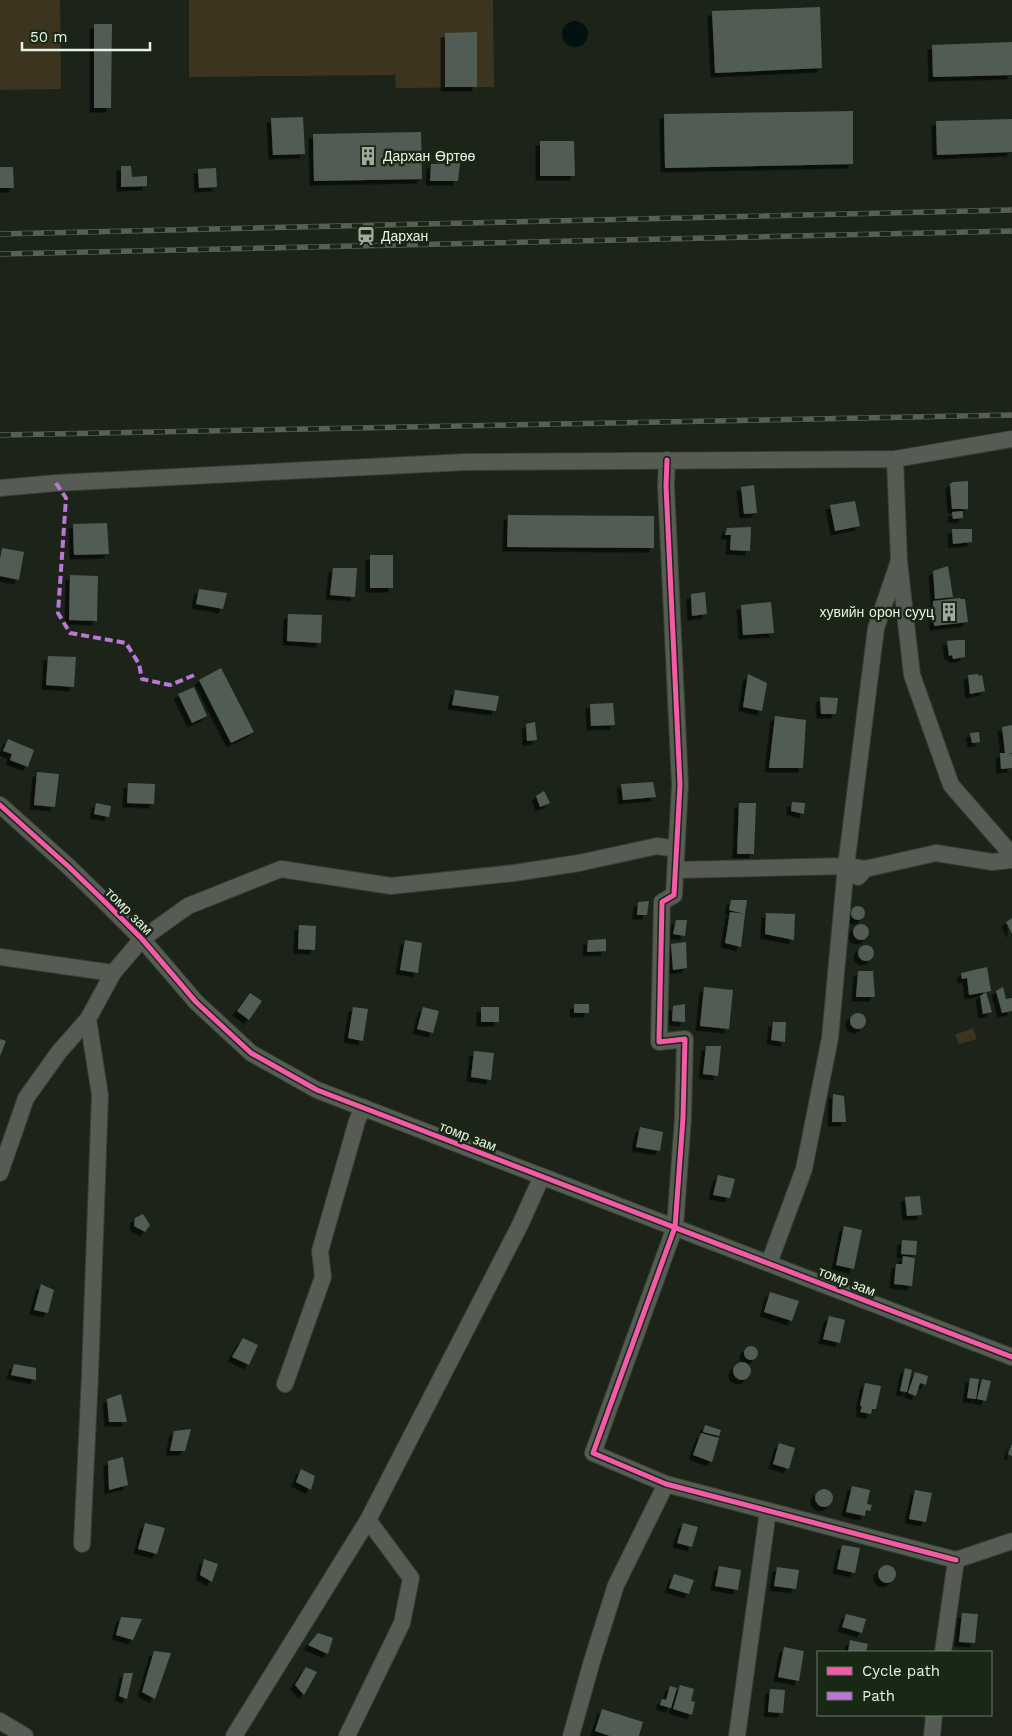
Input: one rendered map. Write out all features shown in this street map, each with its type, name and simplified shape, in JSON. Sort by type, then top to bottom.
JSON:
[{"type":"street","points":[[0,488],[466,462],[895,459],[1012,439]]},
{"type":"street","points":[[895,459],[899,561],[912,675],[951,785],[1012,855]]},
{"type":"street","points":[[667,460],[666,486],[680,785],[674,896],[662,902],[659,1042],[685,1039],[683,1118],[675,1227],[593,1452],[666,1484],[956,1560],[1012,1541]]},
{"type":"street","points":[[769,1263],[804,1169],[830,1038],[846,866],[876,628],[899,561]]},
{"type":"street","name":"томр зам","points":[[0,805],[69,867],[142,939],[196,1002],[251,1054],[317,1090],[1012,1357]]},
{"type":"street","points":[[0,1173],[26,1098],[59,1052],[88,1019],[113,973],[142,939],[188,906],[281,869],[391,886],[523,872],[579,863],[657,846],[676,849]]},
{"type":"street","points":[[675,870],[846,866],[865,869],[936,853],[992,862],[1012,860]]},
{"type":"street","points":[[843,897],[865,869]]},
{"type":"street","points":[[0,957],[113,973]]},
{"type":"street","points":[[82,1544],[100,1095],[88,1019]]},
{"type":"street","points":[[285,1384],[323,1278],[320,1251],[356,1121],[362,1107]]},
{"type":"street","points":[[234,1736],[368,1520],[520,1225],[542,1176]]},
{"type":"street","points":[[571,1736],[616,1585],[666,1484]]},
{"type":"street","points":[[737,1736],[768,1511]]},
{"type":"street","points":[[346,1736],[402,1623],[411,1578],[368,1520]]},
{"type":"street","points":[[943,1651],[956,1560]]},
{"type":"street","points":[[932,1736],[934,1716]]},
{"type":"street","points":[[0,1721],[25,1736]]},
{"type":"shaded area","points":[[0,0],[60,0],[61,89],[0,90]]},
{"type":"shaded area","points":[[189,0],[493,0],[494,87],[396,88],[395,75],[189,77]]},
{"type":"shaded area","points":[[575,21],[584,25],[588,34],[584,43],[575,47],[566,43],[562,34],[566,25]]},
{"type":"shaded area","points":[[973,1028],[977,1039],[959,1044],[955,1035]]},
{"type":"building","points":[[820,7],[822,68],[715,73],[712,11]]},
{"type":"building","points":[[94,24],[112,24],[111,108],[94,108]]},
{"type":"building","points":[[477,32],[477,87],[445,87],[445,33]]},
{"type":"building","points":[[1012,42],[1012,75],[933,77],[932,45]]},
{"type":"building","points":[[853,111],[853,164],[665,168],[664,114]]},
{"type":"building","points":[[303,117],[305,154],[273,155],[271,118]]},
{"type":"building","points":[[1012,119],[1012,152],[937,155],[936,121]]},
{"type":"building","name":"Дархан Өртөө","points":[[421,132],[422,179],[314,181],[313,134]]},
{"type":"building","points":[[540,141],[574,141],[575,176],[540,176]]},
{"type":"building","points":[[460,163],[458,181],[430,181],[431,164]]},
{"type":"building","points":[[121,166],[131,166],[132,177],[147,176],[147,186],[121,187]]},
{"type":"building","points":[[0,167],[13,167],[14,188],[0,188]]},
{"type":"building","points":[[216,168],[217,187],[199,188],[198,169]]},
{"type":"building","points":[[968,481],[968,509],[952,509],[950,484]]},
{"type":"building","points":[[754,485],[757,513],[744,514],[741,487]]},
{"type":"building","points":[[855,501],[860,526],[835,531],[830,505]]},
{"type":"building","points":[[963,511],[963,518],[953,519],[952,512]]},
{"type":"building","points":[[508,515],[654,516],[654,548],[507,547]]},
{"type":"building","points":[[107,523],[109,554],[74,555],[73,524]]},
{"type":"building","points":[[751,527],[750,551],[730,550],[731,535],[725,535],[727,528]]},
{"type":"building","points":[[952,529],[972,529],[972,542],[953,544]]},
{"type":"building","points":[[2,548],[24,552],[19,580],[0,576]]},
{"type":"building","points":[[370,555],[393,555],[393,588],[370,588]]},
{"type":"building","name":"хувийн орон сууц","points":[[948,566],[953,597],[935,599],[933,571]]},
{"type":"building","points":[[333,568],[357,568],[355,597],[330,595]]},
{"type":"building","points":[[70,575],[98,576],[97,621],[69,620]]},
{"type":"building","points":[[199,589],[227,593],[223,609],[196,604]]},
{"type":"building","points":[[705,592],[707,614],[692,616],[691,594]]},
{"type":"building","name":"хувийн орон сууц","points":[[965,599],[968,622],[934,626],[933,601]]},
{"type":"building","points":[[771,602],[774,633],[743,635],[741,605]]},
{"type":"building","points":[[288,614],[322,615],[321,643],[287,641]]},
{"type":"building","points":[[965,640],[965,657],[953,659],[952,655],[949,656],[947,641]]},
{"type":"building","points":[[48,656],[76,657],[74,687],[46,685]]},
{"type":"building","points":[[221,668],[254,732],[231,743],[199,680]]},
{"type":"building","points":[[748,674],[767,683],[762,711],[743,707]]},
{"type":"building","points":[[978,674],[979,676],[982,675],[985,691],[970,694],[968,675]]},
{"type":"building","points":[[194,687],[207,716],[192,723],[178,694]]},
{"type":"building","points":[[455,690],[499,696],[496,711],[452,705]]},
{"type":"building","points":[[820,697],[838,698],[836,714],[821,714]]},
{"type":"building","points":[[613,703],[615,725],[591,726],[590,704]]},
{"type":"building","points":[[775,716],[806,720],[803,768],[769,768]]},
{"type":"building","points":[[535,722],[537,740],[527,741],[526,724]]},
{"type":"building","points":[[1012,725],[1012,753],[1008,753],[1012,754],[1012,768],[1001,769],[1000,753],[1005,753],[1002,727]]},
{"type":"building","points":[[979,732],[980,742],[972,743],[970,733]]},
{"type":"building","points":[[8,739],[34,750],[28,767],[10,760],[12,754],[3,751]]},
{"type":"building","points":[[37,772],[59,774],[55,807],[34,805]]},
{"type":"building","points":[[653,782],[656,797],[623,800],[621,784]]},
{"type":"building","points":[[128,783],[155,784],[154,804],[127,803]]},
{"type":"building","points":[[544,791],[550,803],[540,807],[536,796]]},
{"type":"building","points":[[792,802],[805,803],[804,814],[791,811]]},
{"type":"building","points":[[96,803],[111,806],[109,817],[94,814]]},
{"type":"building","points":[[739,803],[756,803],[754,854],[737,854]]},
{"type":"building","points":[[731,900],[747,900],[745,914],[729,910]]},
{"type":"building","points":[[649,901],[647,915],[637,915],[638,902]]},
{"type":"building","points":[[855,906],[861,906],[865,913],[861,920],[855,920],[851,916],[851,910]]},
{"type":"building","points":[[730,912],[745,914],[741,947],[725,943]]},
{"type":"building","points":[[766,913],[795,914],[794,940],[765,934]]},
{"type":"building","points":[[1012,918],[1012,934],[1006,922]]},
{"type":"building","points":[[676,920],[687,920],[685,936],[673,934]]},
{"type":"building","points":[[861,924],[869,932],[861,940],[853,932]]},
{"type":"building","points":[[299,925],[316,926],[315,950],[298,949]]},
{"type":"building","points":[[606,939],[606,951],[587,952],[588,940]]},
{"type":"building","points":[[405,940],[422,943],[418,973],[400,970]]},
{"type":"building","points":[[686,942],[687,968],[673,970],[671,944]]},
{"type":"building","points":[[863,945],[869,945],[874,950],[872,959],[863,961],[858,956],[858,950]]},
{"type":"building","points":[[987,967],[991,991],[969,995],[967,978],[962,979],[961,973]]},
{"type":"building","points":[[858,971],[873,971],[875,997],[856,997]]},
{"type":"building","points":[[704,987],[733,990],[729,1029],[700,1026]]},
{"type":"building","points":[[1003,987],[1006,999],[1012,998],[1012,1011],[1002,1013],[996,991]]},
{"type":"building","points":[[986,992],[992,1012],[983,1014],[980,996]]},
{"type":"building","points":[[250,993],[262,1001],[249,1020],[237,1011]]},
{"type":"building","points":[[574,1004],[589,1004],[589,1013],[574,1013]]},
{"type":"building","points":[[685,1004],[685,1022],[672,1021],[673,1006]]},
{"type":"building","points":[[353,1007],[368,1009],[363,1041],[348,1038]]},
{"type":"building","points":[[423,1007],[439,1011],[433,1033],[417,1029]]},
{"type":"building","points":[[481,1007],[499,1007],[499,1022],[481,1022]]},
{"type":"building","points":[[858,1013],[866,1021],[858,1029],[850,1021]]},
{"type":"building","points":[[773,1022],[786,1022],[785,1042],[771,1040]]},
{"type":"building","points":[[0,1039],[6,1041],[0,1056]]},
{"type":"building","points":[[706,1046],[721,1046],[718,1076],[703,1074]]},
{"type":"building","points":[[474,1051],[494,1053],[491,1080],[471,1077]]},
{"type":"building","points":[[833,1094],[844,1096],[846,1122],[832,1122]]},
{"type":"building","points":[[640,1127],[663,1132],[660,1151],[636,1147]]},
{"type":"building","points":[[718,1175],[735,1179],[730,1198],[713,1195]]},
{"type":"building","points":[[920,1196],[922,1215],[907,1216],[905,1197]]},
{"type":"building","points":[[143,1214],[150,1225],[145,1232],[134,1226],[135,1218]]},
{"type":"building","points":[[844,1226],[862,1230],[854,1269],[836,1265]]},
{"type":"building","points":[[902,1240],[917,1241],[916,1255],[901,1254]]},
{"type":"building","points":[[903,1256],[915,1258],[912,1286],[894,1284],[896,1264],[902,1264]]},
{"type":"building","points":[[41,1284],[54,1290],[48,1313],[34,1310]]},
{"type":"building","points":[[770,1292],[799,1301],[792,1321],[764,1312]]},
{"type":"building","points":[[829,1316],[845,1320],[840,1343],[823,1339]]},
{"type":"building","points":[[243,1338],[258,1345],[249,1365],[232,1357]]},
{"type":"building","points":[[748,1346],[754,1346],[758,1353],[754,1360],[748,1360],[744,1356],[744,1350]]},
{"type":"building","points":[[742,1362],[748,1365],[751,1371],[748,1377],[742,1380],[736,1377],[733,1371],[736,1365]]},
{"type":"building","points":[[14,1364],[36,1368],[36,1380],[11,1375]]},
{"type":"building","points":[[905,1368],[912,1370],[907,1392],[900,1391]]},
{"type":"building","points":[[915,1372],[928,1376],[926,1385],[920,1383],[916,1396],[908,1393]]},
{"type":"building","points":[[970,1378],[979,1379],[976,1399],[967,1398]]},
{"type":"building","points":[[982,1379],[991,1381],[986,1401],[977,1399]]},
{"type":"building","points":[[865,1383],[881,1386],[876,1409],[872,1409],[871,1414],[860,1412]]},
{"type":"building","points":[[121,1394],[127,1422],[109,1422],[107,1399]]},
{"type":"building","points":[[705,1425],[721,1430],[719,1436],[703,1432]]},
{"type":"building","points":[[191,1429],[185,1451],[170,1451],[174,1431]]},
{"type":"building","points":[[701,1433],[719,1438],[712,1462],[693,1455]]},
{"type":"building","points":[[779,1443],[795,1448],[789,1469],[773,1464]]},
{"type":"building","points":[[1012,1444],[1012,1456],[1008,1454]]},
{"type":"building","points":[[123,1457],[128,1485],[109,1490],[108,1461]]},
{"type":"building","points":[[301,1469],[315,1476],[311,1490],[296,1482]]},
{"type":"building","points":[[852,1486],[870,1490],[867,1504],[872,1505],[870,1511],[866,1510],[865,1516],[846,1512]]},
{"type":"building","points":[[824,1489],[830,1492],[833,1498],[830,1504],[824,1507],[818,1504],[815,1498],[818,1492]]},
{"type":"building","points":[[915,1490],[932,1493],[926,1522],[909,1519]]},
{"type":"building","points":[[145,1523],[165,1528],[157,1554],[138,1549]]},
{"type":"building","points":[[683,1523],[698,1527],[692,1547],[677,1543]]},
{"type":"building","points":[[842,1545],[860,1548],[855,1573],[837,1569]]},
{"type":"building","points":[[204,1559],[218,1564],[212,1582],[200,1575]]},
{"type":"building","points":[[887,1565],[893,1568],[896,1574],[893,1580],[887,1583],[881,1580],[878,1574],[881,1568]]},
{"type":"building","points":[[719,1566],[741,1570],[738,1590],[715,1586]]},
{"type":"building","points":[[777,1567],[799,1570],[796,1589],[774,1586]]},
{"type":"building","points":[[674,1574],[694,1580],[689,1594],[669,1588]]},
{"type":"building","points":[[962,1613],[978,1614],[975,1643],[959,1642]]},
{"type":"building","points":[[846,1614],[866,1619],[862,1633],[842,1627]]},
{"type":"building","points":[[121,1617],[142,1619],[133,1640],[116,1635]]},
{"type":"building","points":[[318,1633],[333,1638],[328,1654],[308,1645]]},
{"type":"building","points":[[850,1640],[868,1644],[866,1651],[848,1651]]},
{"type":"building","points":[[784,1647],[804,1651],[799,1681],[778,1677]]},
{"type":"building","points":[[154,1651],[171,1653],[155,1699],[142,1692]]},
{"type":"building","points":[[306,1667],[317,1672],[304,1695],[295,1685]]},
{"type":"building","points":[[124,1673],[133,1673],[127,1699],[119,1696]]},
{"type":"building","points":[[680,1685],[694,1689],[691,1701],[695,1702],[692,1715],[673,1709]]},
{"type":"building","points":[[670,1686],[677,1688],[671,1708],[660,1705],[662,1699],[666,1700]]},
{"type":"building","points":[[770,1689],[785,1690],[783,1713],[768,1712]]},
{"type":"building","points":[[602,1709],[643,1722],[639,1736],[610,1736],[595,1731]]},
{"type":"railway","points":[[0,234],[1012,210]]},
{"type":"railway","points":[[0,254],[1012,231]]},
{"type":"railway","points":[[0,435],[1012,415]]},
{"type":"marked path","points":[[56,483],[66,498],[58,613],[70,633],[126,643],[139,664],[142,679],[170,685],[197,674]]},
{"type":"cycle path","points":[[667,460],[666,486],[680,785],[674,895],[662,902],[659,1042],[685,1039],[683,1118],[675,1227],[593,1453],[666,1484],[956,1560]]},
{"type":"cycle path","points":[[0,805],[106,903],[142,939],[196,1002],[251,1053],[317,1090],[1012,1357]]},
{"type":"place","name":"Дархан Өртөө","points":[[368,156]]},
{"type":"place","name":"Дархан","points":[[366,236]]},
{"type":"place","name":"хувийн орон сууц","points":[[949,612]]}]
